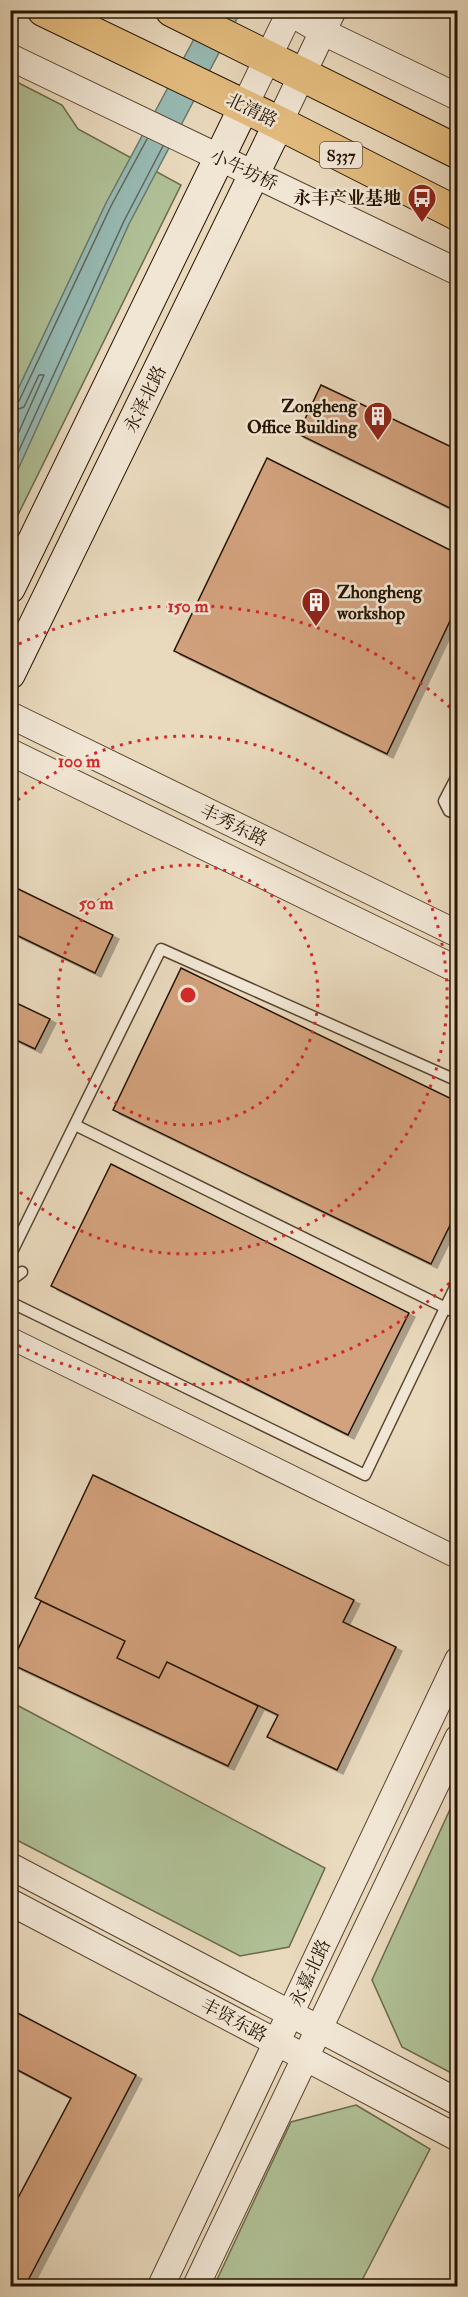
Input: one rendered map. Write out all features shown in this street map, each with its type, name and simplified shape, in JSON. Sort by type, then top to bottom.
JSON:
[{"type":"main road","name":"北清路","points":[[44,10],[279,123],[458,214]]},
{"type":"main road","points":[[172,10],[458,152]]},
{"type":"main road","points":[[10,588],[234,102]]},
{"type":"main road","name":"永泽北路","points":[[10,674],[279,123]]},
{"type":"street","points":[[234,102],[257,52],[289,11],[328,21],[458,97]]},
{"type":"street","points":[[279,123],[328,21]]},
{"type":"street","name":"小牛坊桥","points":[[10,57],[458,272]]},
{"type":"street","name":"丰秀东路","points":[[10,715],[458,934]]},
{"type":"street","name":"丰秀东路","points":[[10,752],[458,970]]},
{"type":"street","points":[[10,1338],[458,1558]]},
{"type":"street","name":"永嘉北路","points":[[161,2286],[458,1660]]},
{"type":"street","name":"永嘉北路","points":[[196,2286],[458,1738]]},
{"type":"street","name":"丰贤东路","points":[[10,1866],[458,2102]]},
{"type":"street","name":"丰贤东路","points":[[10,1902],[458,2138]]},
{"type":"lane","points":[[458,774],[444,801],[449,811],[458,814]]},
{"type":"lane","points":[[10,1256],[161,949],[458,1081]]},
{"type":"lane","points":[[75,1125],[458,1314]]},
{"type":"lane","points":[[10,1281],[22,1272]]},
{"type":"lane","points":[[10,1302],[365,1475],[458,1281]]},
{"type":"green space","points":[[11,79],[62,105],[78,129],[181,185],[11,529],[10,216],[18,201],[11,181]]},
{"type":"green space","points":[[11,1702],[325,1868],[289,1947],[240,1956],[11,1837]]},
{"type":"green space","points":[[457,1794],[457,2076],[402,2047],[372,1980]]},
{"type":"green space","points":[[356,2105],[430,2149],[359,2286],[214,2286],[291,2122]]},
{"type":"water","points":[[209,11],[241,11],[129,224],[11,485],[11,404],[106,203]]},
{"type":"building","name":"Zongheng Office Building","points":[[321,385],[458,450],[458,512],[298,434]]},
{"type":"building","name":"Zhongheng workshop","points":[[267,458],[458,554],[458,604],[387,754],[174,651]]},
{"type":"building","points":[[10,885],[113,935],[95,973],[10,932]]},
{"type":"building","points":[[181,968],[458,1102],[458,1209],[431,1264],[113,1110]]},
{"type":"building","points":[[10,1000],[50,1019],[35,1049],[10,1037]]},
{"type":"building","points":[[111,1164],[409,1313],[348,1435],[51,1286]]},
{"type":"building","points":[[93,1475],[354,1600],[343,1622],[396,1647],[337,1770],[267,1737],[278,1715],[167,1662],[159,1678],[117,1658],[125,1641],[35,1598]]},
{"type":"building","points":[[41,1601],[125,1641],[117,1658],[159,1678],[167,1662],[258,1706],[228,1766],[11,1664]]},
{"type":"building","points":[[10,2009],[136,2075],[25,2286],[10,2286],[10,2213],[71,2098],[10,2066]]},
{"type":"place","name":"永丰产业基地","points":[[422,224]]},
{"type":"place","name":"Zongheng Office Building","points":[[378,442]]},
{"type":"place","name":"Zhongheng workshop","points":[[316,628]]}]
